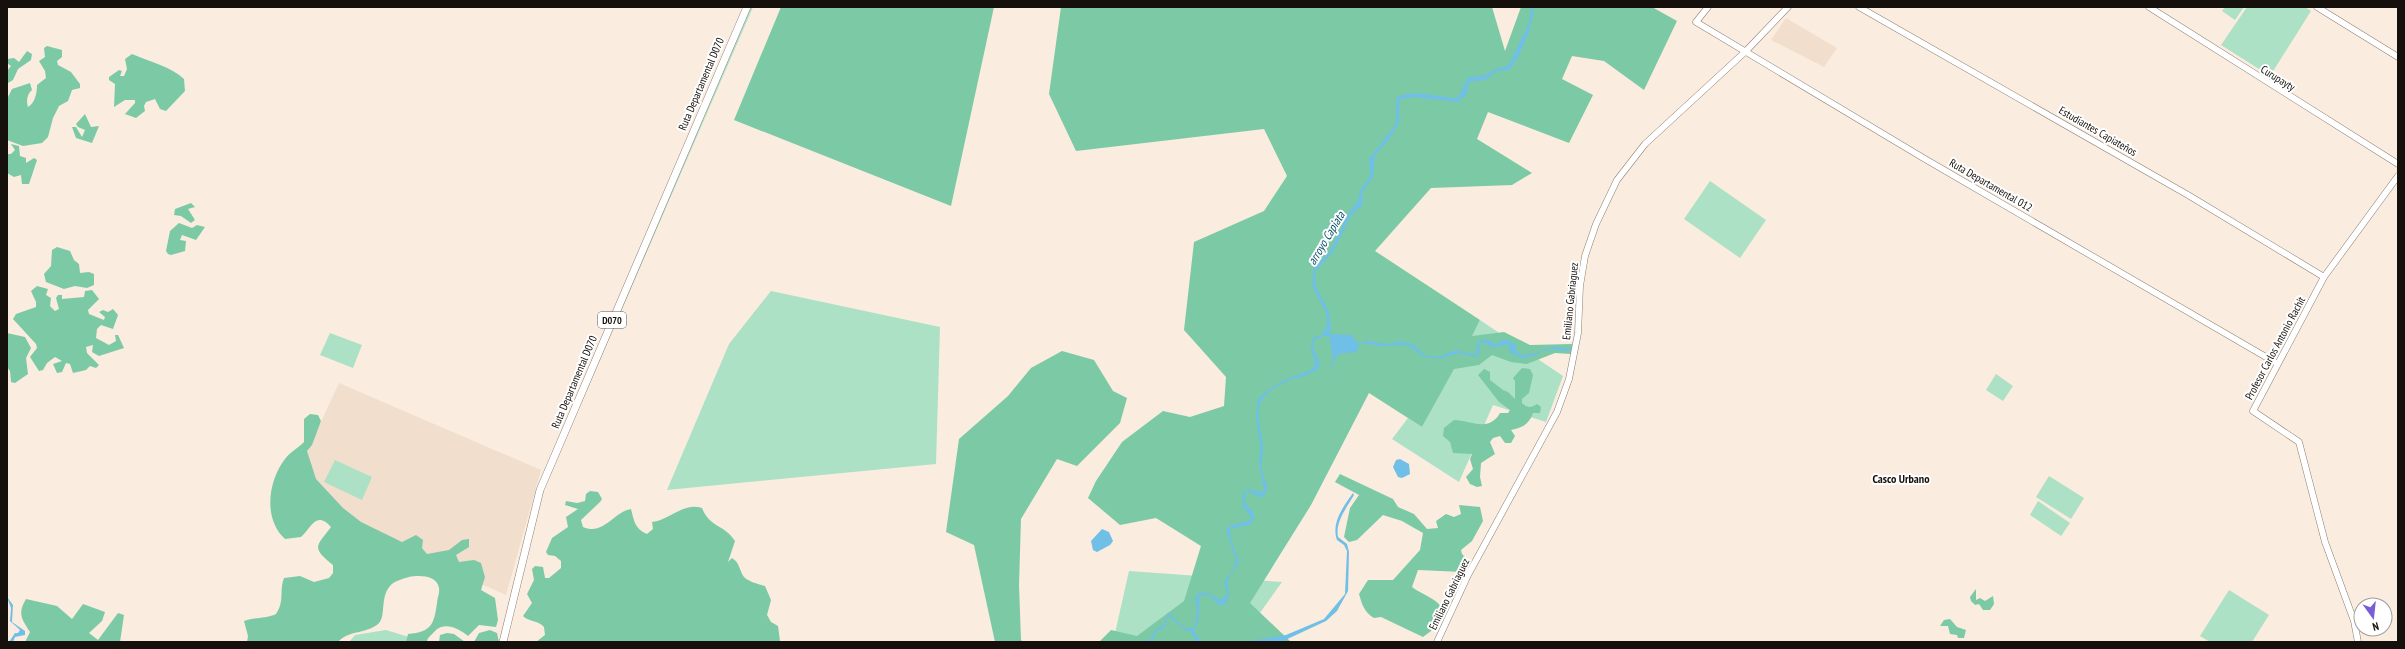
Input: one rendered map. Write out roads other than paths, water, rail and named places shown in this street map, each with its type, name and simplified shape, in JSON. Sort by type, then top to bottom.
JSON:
[{"type":"main road","name":"Ruta Departamental D070","points":[[503,642],[540,490],[747,7]]},
{"type":"main road","name":"Ruta Departamental 012","points":[[1708,7],[1696,22],[1845,112],[2278,364]]},
{"type":"main road","name":"Emiliano Gabriaguez","points":[[1437,642],[1468,575],[1557,412],[1569,379],[1578,333],[1580,286],[1585,256],[1596,224],[1617,180],[1629,162],[1645,144],[1746,51],[1788,7]]},
{"type":"main road","name":"Estudiantes Capiateños","points":[[1859,7],[2188,195],[2324,277]]},
{"type":"main road","name":"Curupayty","points":[[2149,7],[2398,164]]},
{"type":"main road","points":[[2317,7],[2398,57]]},
{"type":"main road","name":"Profesor Carlos Antonio Rachit","points":[[2358,642],[2354,621],[2325,542],[2299,442],[2253,411],[2324,277],[2398,176]]},
{"type":"water","points":[[1531,7],[1534,7],[1526,40],[1518,57],[1509,70],[1497,71],[1485,80],[1469,82],[1466,95],[1458,102],[1414,97],[1401,99],[1399,102],[1399,123],[1389,139],[1375,155],[1373,177],[1362,193],[1363,204],[1351,215],[1333,252],[1316,270],[1315,281],[1317,289],[1329,311],[1330,334],[1352,335],[1358,344],[1361,343],[1356,352],[1338,354],[1330,372],[1333,360],[1329,335],[1315,339],[1314,351],[1319,361],[1319,368],[1311,373],[1285,382],[1274,388],[1261,401],[1259,416],[1263,446],[1262,467],[1268,488],[1263,497],[1258,497],[1249,491],[1245,493],[1245,503],[1253,512],[1254,521],[1248,525],[1230,529],[1231,540],[1239,561],[1228,580],[1227,584],[1229,595],[1227,601],[1224,605],[1219,605],[1210,596],[1204,595],[1199,597],[1199,618],[1194,631],[1201,642],[1196,642],[1191,631],[1185,630],[1168,616],[1165,627],[1156,631],[1154,639],[1148,642],[1142,642],[1152,638],[1155,629],[1164,625],[1168,613],[1185,628],[1194,628],[1197,614],[1195,599],[1199,593],[1208,593],[1220,600],[1227,595],[1224,582],[1234,568],[1236,560],[1226,530],[1230,526],[1251,520],[1242,504],[1243,491],[1250,489],[1262,493],[1264,490],[1259,464],[1260,445],[1256,416],[1258,399],[1264,393],[1284,380],[1311,370],[1314,367],[1311,347],[1312,342],[1314,337],[1322,335],[1327,325],[1326,312],[1314,290],[1312,283],[1314,268],[1330,251],[1348,214],[1358,201],[1360,191],[1370,176],[1369,159],[1396,124],[1396,99],[1401,96],[1416,93],[1458,98],[1468,77],[1483,76],[1496,69],[1509,65],[1529,23]]},
{"type":"water","points":[[1483,339],[1491,341],[1495,346],[1500,341],[1508,340],[1516,345],[1517,353],[1522,355],[1553,347],[1572,347],[1572,349],[1564,351],[1552,349],[1546,350],[1528,358],[1523,358],[1510,352],[1508,344],[1493,348],[1483,342],[1480,344],[1479,355],[1476,357],[1459,353],[1439,359],[1424,357],[1414,349],[1405,345],[1381,346],[1361,343],[1367,341],[1390,344],[1400,341],[1414,345],[1426,356],[1439,357],[1456,350],[1476,355],[1477,344]]},
{"type":"water","points":[[1400,459],[1409,464],[1410,474],[1402,478],[1398,477],[1393,467],[1396,460]]},
{"type":"water","points":[[1353,493],[1354,495],[1342,515],[1338,526],[1338,537],[1347,544],[1349,552],[1348,591],[1337,611],[1326,621],[1283,641],[1243,642],[1286,635],[1324,619],[1345,594],[1347,551],[1344,545],[1337,540],[1336,527],[1339,515]]},
{"type":"water","points":[[1102,529],[1109,532],[1113,541],[1110,545],[1097,552],[1093,550],[1091,541]]},
{"type":"water","points":[[7,597],[13,605],[12,622],[25,631],[25,635],[15,637],[13,642],[9,642],[15,633],[18,633],[20,630],[10,621],[11,608]]},
{"type":"district","name":"Casco Urbano","points":[[1901,478]]},
{"type":"water label","name":"arroyo Capiata","points":[[1326,238]]}]
